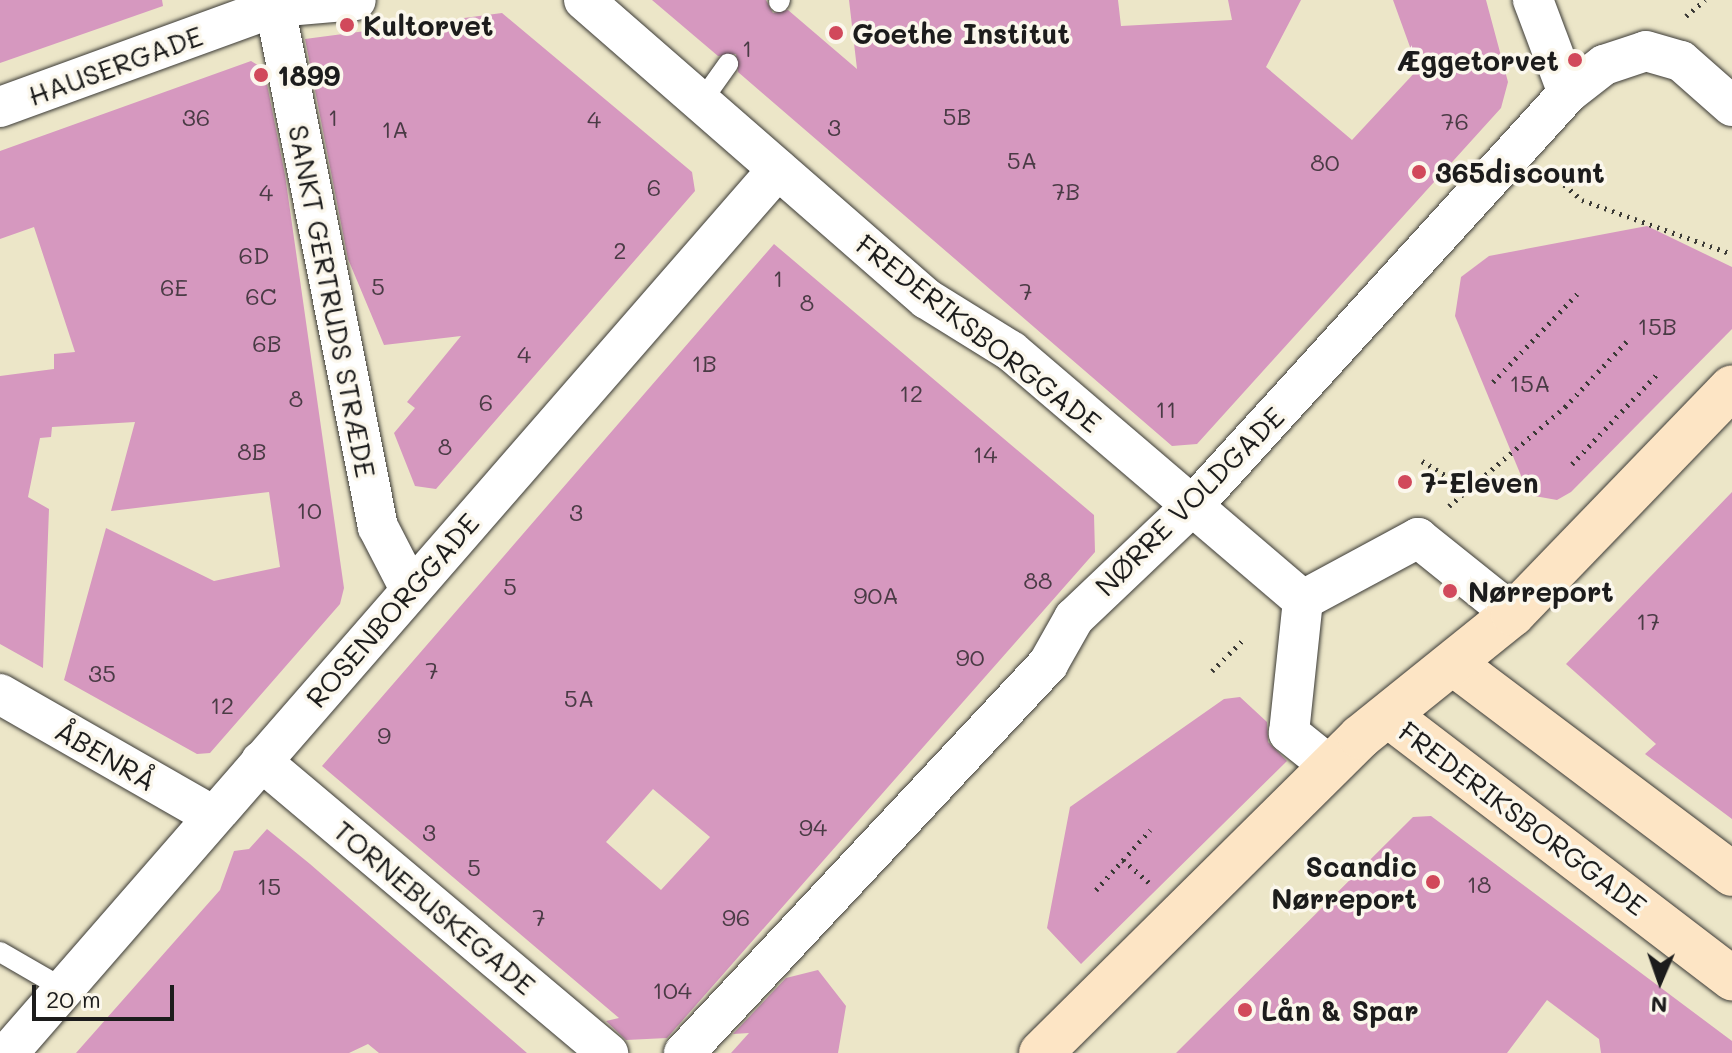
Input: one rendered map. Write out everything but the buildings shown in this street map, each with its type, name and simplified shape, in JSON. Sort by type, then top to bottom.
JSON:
[{"type":"street","points":[[276,4],[356,0]]},
{"type":"street","name":"FREDERIKSBORGGADE","points":[[584,0],[927,299],[1011,351],[1303,600]]},
{"type":"street","points":[[1533,0],[1568,93]]},
{"type":"street","name":"HAUSERGADE","points":[[0,107],[276,4]]},
{"type":"street","name":"SANKT GERTRUDS STRÆDE","points":[[276,4],[378,527],[410,589]]},
{"type":"street","name":"NØRRE VOLDGADE","points":[[684,1053],[1048,664],[1074,618],[1193,505],[1568,93],[1604,65],[1646,51],[1681,61],[1732,106]]},
{"type":"street","name":"ROSENBORGGADE","points":[[8,1053],[778,169]]},
{"type":"street","points":[[1041,1053],[1330,766],[1513,614],[1732,387]]},
{"type":"street","points":[[1330,766],[1289,733],[1303,600],[1418,538],[1513,614]]},
{"type":"street","points":[[1455,665],[1732,874]]},
{"type":"street","name":"ÅBENRÅ","points":[[0,694],[213,816]]},
{"type":"street","name":"FREDERIKSBORGGADE","points":[[1389,716],[1732,978]]},
{"type":"street","name":"TORNEBUSKEGADE","points":[[261,761],[608,1053]]},
{"type":"lane","points":[[701,102],[728,64]]},
{"type":"lane","points":[[0,952],[64,989]]},
{"type":"path","points":[[1521,145],[1582,200],[1732,254]]},
{"type":"path","points":[[1493,382],[1577,294]]},
{"type":"path","points":[[1418,538],[1466,488],[1565,407],[1627,341]]},
{"type":"path","points":[[1572,464],[1659,372]]},
{"type":"path","points":[[1422,461],[1466,488]]},
{"type":"path","points":[[1212,671],[1242,641]]},
{"type":"path","points":[[1096,890],[1150,830]]},
{"type":"path","points":[[1123,860],[1161,894]]},
{"type":"place","name":"Kultorvet","points":[[347,25]]},
{"type":"place","name":"Goethe Institut","points":[[836,33]]},
{"type":"place","name":"Æggetorvet","points":[[1575,60]]},
{"type":"place","name":"1899","points":[[261,75]]},
{"type":"place","name":"365discount","points":[[1419,172]]},
{"type":"place","name":"7-Eleven","points":[[1405,482]]},
{"type":"place","name":"Nørreport","points":[[1450,591]]},
{"type":"place","name":"Scandic Nørreport","points":[[1433,882]]},
{"type":"place","name":"Lån & Spar","points":[[1245,1010]]}]
